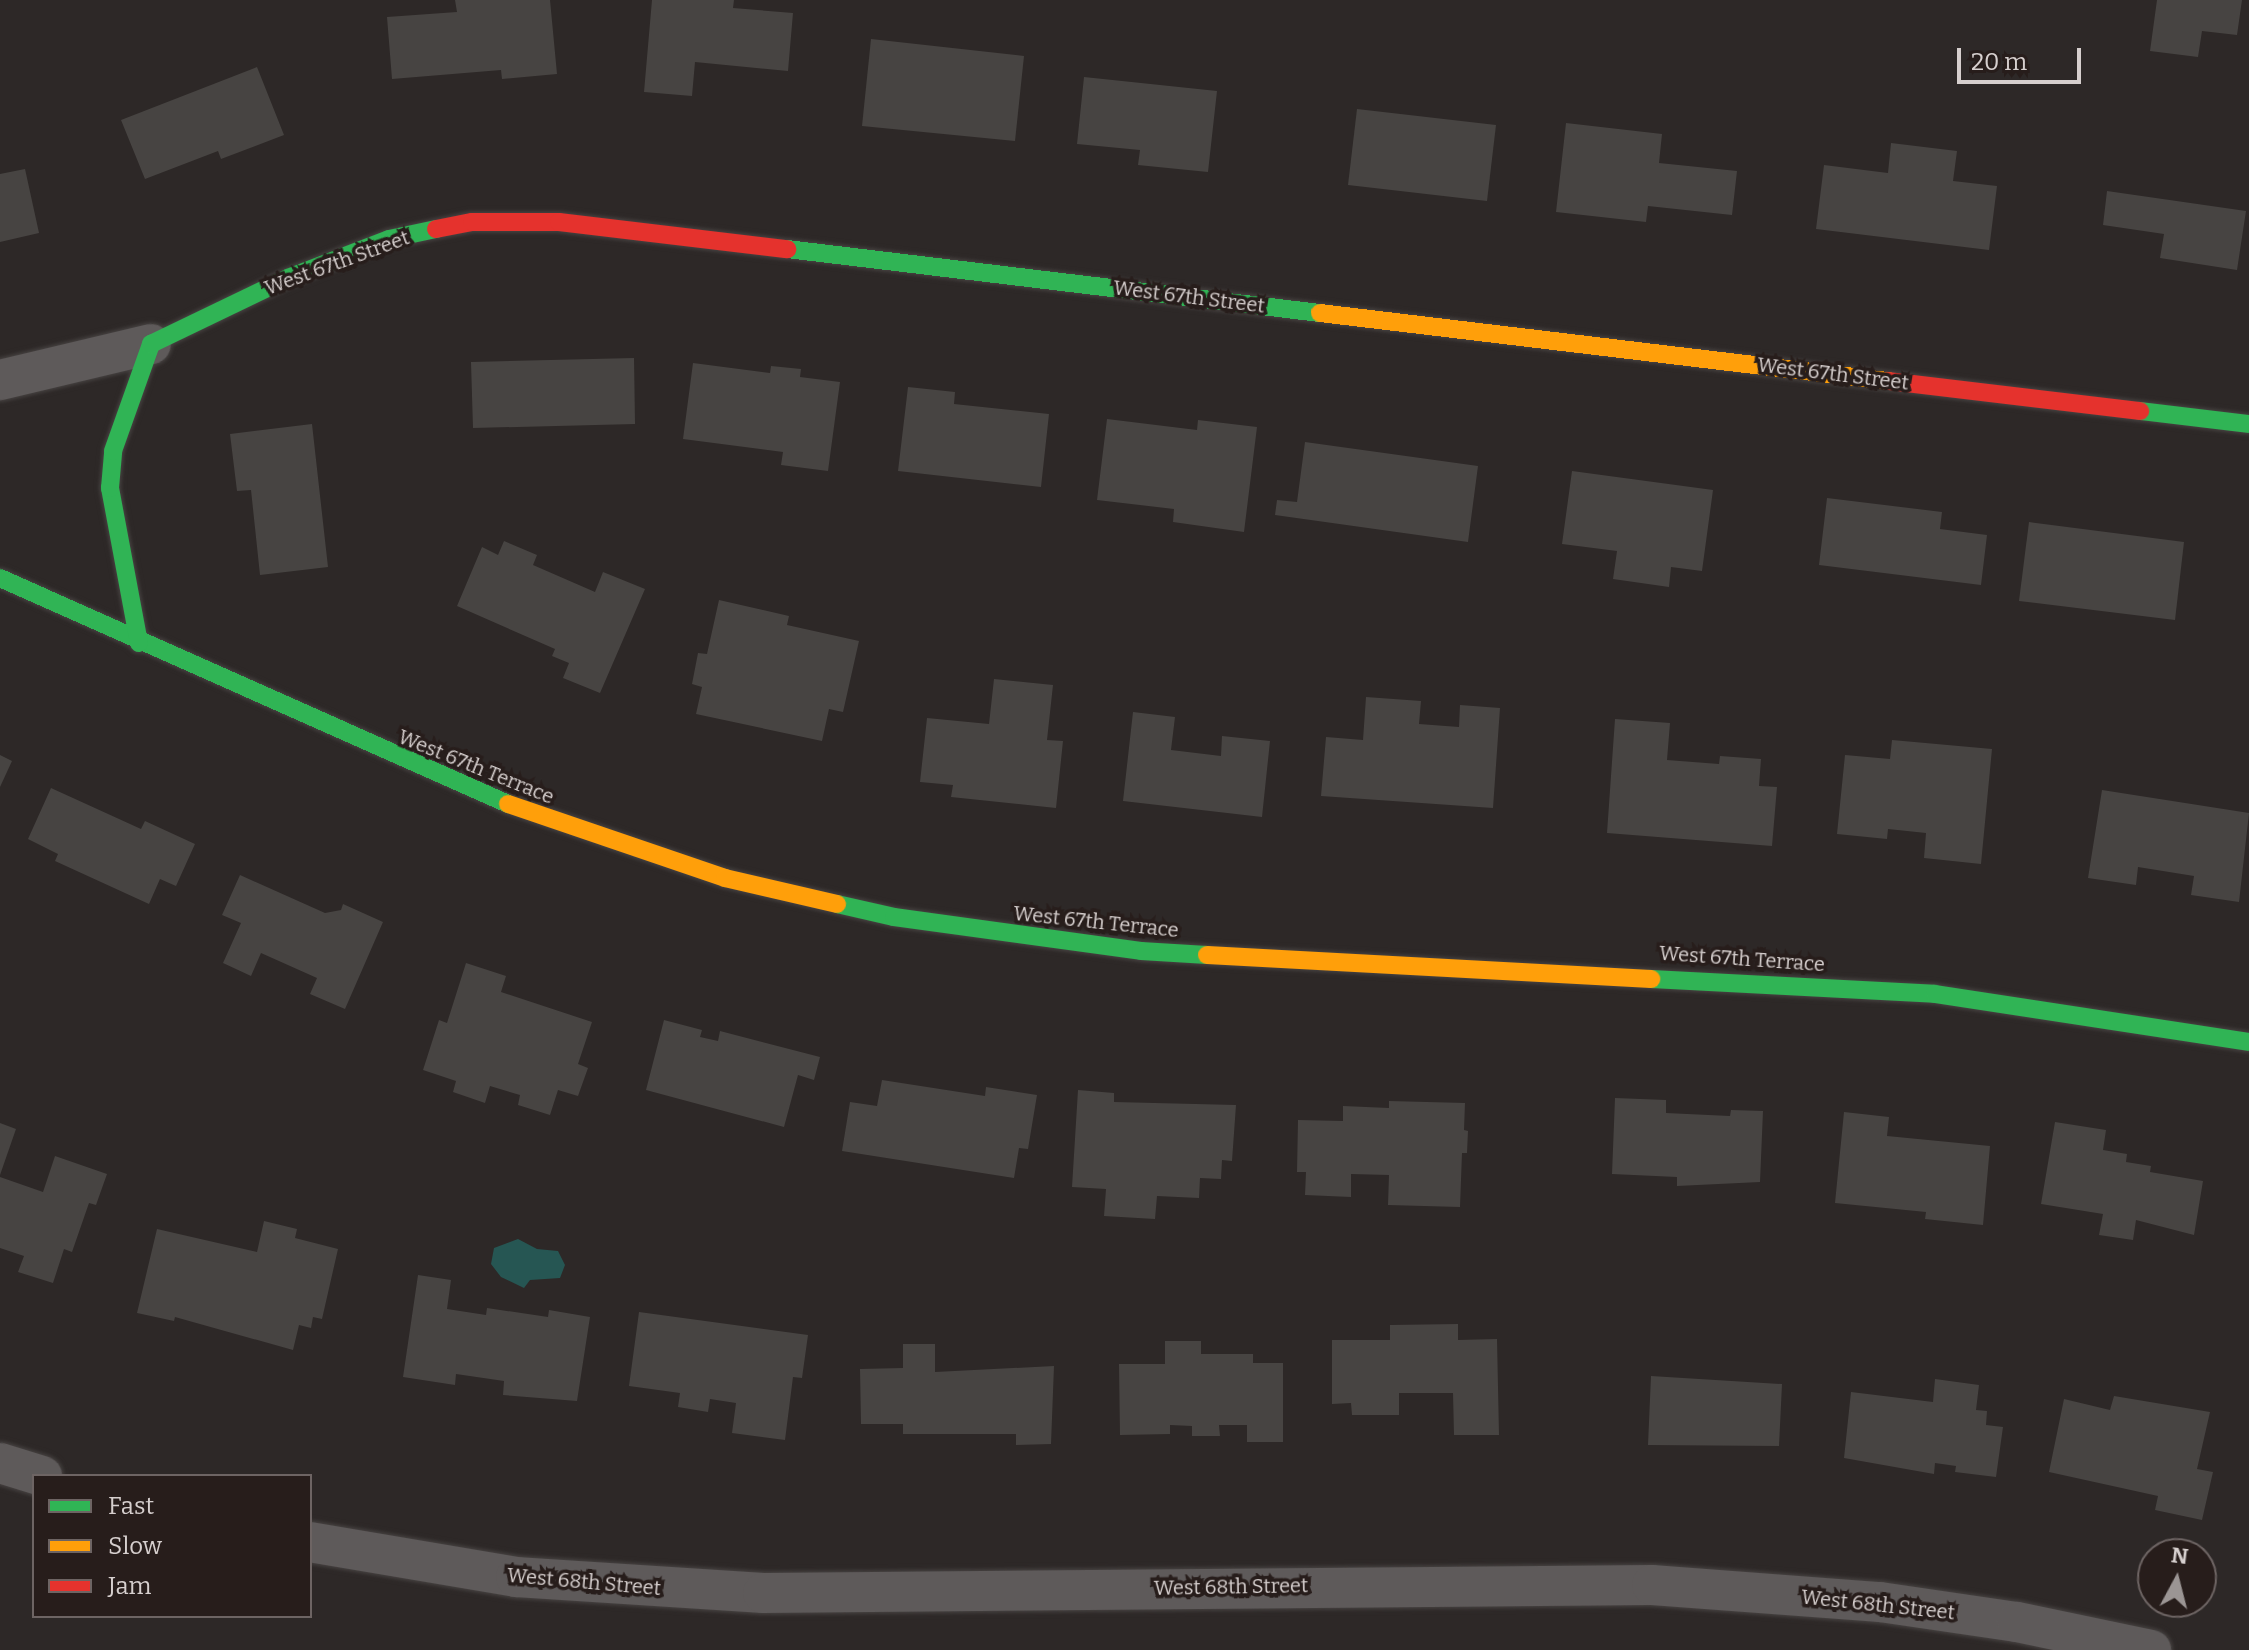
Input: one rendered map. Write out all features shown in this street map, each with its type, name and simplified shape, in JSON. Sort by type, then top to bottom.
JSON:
[{"type":"street","name":"West 67th Street","points":[[0,380],[151,344],[288,278],[389,239],[472,222],[559,222],[2249,424]]},
{"type":"street","points":[[139,643],[110,488],[113,451],[151,344]]},
{"type":"street","name":"West 67th Terrace","points":[[0,578],[453,783],[584,834],[725,878],[894,917],[1141,951],[1935,994],[2249,1042]]},
{"type":"street","points":[[0,1463],[36,1474]]},
{"type":"street","name":"West 68th Street","points":[[312,1542],[516,1577],[763,1593],[1652,1585],[1880,1602],[2017,1622],[2151,1650]]},
{"type":"water","points":[[518,1239],[537,1249],[558,1251],[565,1265],[560,1278],[530,1280],[524,1288],[501,1277],[491,1264],[494,1248]]},
{"type":"building","points":[[455,0],[550,0],[557,74],[502,79],[501,70],[392,79],[387,17],[457,12]]},
{"type":"building","points":[[652,0],[734,0],[733,8],[793,13],[788,71],[695,62],[692,96],[644,92]]},
{"type":"building","points":[[2157,0],[2242,0],[2237,35],[2202,31],[2198,57],[2150,51]]},
{"type":"building","points":[[871,39],[1024,56],[1015,141],[862,126]]},
{"type":"building","points":[[257,67],[284,135],[221,159],[218,151],[145,179],[121,120]]},
{"type":"building","points":[[1084,77],[1217,91],[1208,172],[1138,165],[1140,150],[1077,144]]},
{"type":"building","points":[[1357,109],[1496,125],[1487,201],[1348,185]]},
{"type":"building","points":[[1566,123],[1662,134],[1659,163],[1737,171],[1732,215],[1648,206],[1646,222],[1556,212]]},
{"type":"building","points":[[1891,143],[1957,151],[1953,181],[1997,186],[1989,250],[1816,229],[1824,165],[1888,173]]},
{"type":"building","points":[[25,169],[39,233],[0,242],[0,174]]},
{"type":"building","points":[[2107,191],[2246,211],[2237,270],[2160,258],[2164,234],[2103,225]]},
{"type":"building","points":[[634,358],[635,424],[473,428],[471,362]]},
{"type":"building","points":[[693,363],[770,373],[771,366],[801,369],[800,377],[840,382],[828,471],[781,465],[783,452],[683,439]]},
{"type":"building","points":[[908,387],[955,392],[954,404],[1049,414],[1041,487],[898,471]]},
{"type":"building","points":[[1107,419],[1197,430],[1198,420],[1257,427],[1244,532],[1173,522],[1174,509],[1097,500]]},
{"type":"building","points":[[312,424],[328,567],[260,575],[251,490],[237,491],[230,434]]},
{"type":"building","points":[[1305,442],[1478,466],[1468,542],[1275,515],[1277,500],[1297,502]]},
{"type":"building","points":[[1572,471],[1713,490],[1702,571],[1671,567],[1669,587],[1613,579],[1617,551],[1562,544]]},
{"type":"building","points":[[1827,498],[1942,512],[1940,529],[1987,535],[1981,585],[1819,565]]},
{"type":"building","points":[[2029,522],[2184,542],[2175,620],[2019,601]]},
{"type":"building","points":[[504,541],[537,555],[533,565],[595,592],[603,572],[645,589],[600,693],[563,678],[569,663],[552,656],[555,649],[457,606],[482,547],[498,555]]},
{"type":"building","points":[[719,600],[789,616],[787,625],[859,641],[843,712],[829,709],[822,741],[696,714],[702,687],[692,684],[698,653],[707,654]]},
{"type":"building","points":[[994,679],[1053,685],[1047,740],[1063,741],[1056,808],[951,797],[953,785],[920,782],[927,718],[989,724]]},
{"type":"building","points":[[1366,697],[1421,701],[1419,724],[1459,727],[1460,705],[1500,708],[1493,808],[1321,796],[1326,737],[1363,740]]},
{"type":"building","points":[[1133,712],[1175,717],[1171,750],[1221,756],[1222,736],[1270,741],[1262,817],[1123,801]]},
{"type":"building","points":[[1615,719],[1670,723],[1667,760],[1719,764],[1720,756],[1761,759],[1759,786],[1777,787],[1772,846],[1607,833]]},
{"type":"building","points":[[1892,740],[1992,749],[1981,864],[1924,858],[1926,833],[1888,829],[1887,839],[1837,834],[1845,755],[1890,759]]},
{"type":"building","points":[[0,755],[12,761],[0,787]]},
{"type":"building","points":[[51,788],[141,829],[145,821],[195,844],[176,886],[160,879],[149,904],[55,861],[58,854],[28,839]]},
{"type":"building","points":[[2102,790],[2249,813],[2239,902],[2191,895],[2194,876],[2138,867],[2136,885],[2088,878]]},
{"type":"building","points":[[240,875],[325,913],[341,910],[343,904],[383,922],[345,1009],[310,994],[317,978],[261,953],[251,976],[223,963],[241,923],[222,915]]},
{"type":"building","points":[[466,963],[506,976],[501,992],[592,1022],[578,1064],[588,1068],[578,1096],[558,1090],[550,1115],[518,1105],[520,1095],[490,1086],[485,1103],[453,1092],[456,1081],[423,1070],[439,1020],[447,1023]]},
{"type":"building","points":[[664,1020],[702,1030],[700,1037],[718,1041],[720,1031],[820,1057],[814,1080],[798,1075],[784,1127],[646,1090]]},
{"type":"building","points":[[882,1080],[985,1096],[986,1087],[1037,1095],[1028,1149],[1019,1148],[1014,1178],[842,1151],[850,1102],[877,1106]]},
{"type":"building","points":[[1078,1090],[1114,1093],[1114,1102],[1236,1105],[1232,1161],[1222,1160],[1221,1179],[1200,1178],[1199,1198],[1157,1196],[1155,1219],[1104,1216],[1106,1189],[1072,1187]]},
{"type":"building","points":[[1615,1098],[1666,1100],[1666,1113],[1730,1116],[1731,1110],[1763,1111],[1760,1182],[1677,1186],[1677,1177],[1612,1174]]},
{"type":"building","points":[[1389,1101],[1465,1103],[1467,1153],[1462,1153],[1460,1207],[1388,1205],[1389,1175],[1351,1174],[1351,1197],[1305,1195],[1306,1172],[1297,1172],[1298,1120],[1343,1121],[1343,1106],[1389,1108]]},
{"type":"building","points":[[1844,1112],[1889,1117],[1887,1136],[1990,1146],[1983,1225],[1925,1219],[1926,1212],[1835,1203]]},
{"type":"building","points":[[2055,1122],[2106,1130],[2103,1150],[2127,1154],[2126,1162],[2151,1166],[2150,1172],[2203,1181],[2194,1235],[2136,1220],[2133,1240],[2099,1235],[2103,1214],[2041,1204]]},
{"type":"building","points":[[0,1123],[16,1129],[0,1175]]},
{"type":"building","points":[[55,1156],[107,1174],[96,1205],[89,1203],[72,1252],[64,1249],[53,1283],[18,1272],[24,1256],[0,1248],[0,1177],[43,1192]]},
{"type":"building","points":[[264,1221],[297,1229],[295,1238],[338,1249],[322,1319],[313,1317],[311,1328],[299,1325],[293,1350],[175,1317],[174,1321],[137,1313],[157,1229],[257,1252]]},
{"type":"building","points":[[418,1275],[451,1280],[447,1309],[486,1315],[487,1308],[548,1317],[549,1310],[590,1317],[577,1401],[503,1395],[504,1381],[456,1374],[455,1385],[403,1377]]},
{"type":"building","points":[[639,1312],[808,1335],[802,1378],[793,1377],[785,1440],[732,1433],[736,1403],[710,1399],[708,1412],[678,1407],[680,1393],[629,1386]]},
{"type":"building","points":[[1458,1324],[1458,1340],[1497,1339],[1499,1435],[1454,1435],[1453,1393],[1399,1393],[1399,1415],[1352,1415],[1351,1403],[1332,1404],[1332,1340],[1390,1340],[1390,1325]]},
{"type":"building","points":[[1165,1341],[1201,1341],[1201,1354],[1253,1354],[1253,1363],[1283,1363],[1283,1442],[1247,1442],[1247,1425],[1219,1425],[1220,1436],[1192,1436],[1192,1426],[1170,1425],[1170,1434],[1120,1435],[1119,1364],[1165,1364]]},
{"type":"building","points":[[903,1344],[935,1344],[935,1372],[1054,1366],[1051,1444],[1016,1445],[1016,1434],[903,1434],[903,1424],[861,1424],[860,1369],[903,1368]]},
{"type":"building","points":[[1651,1376],[1782,1384],[1779,1446],[1648,1445]]},
{"type":"building","points":[[1935,1379],[1979,1385],[1976,1410],[1987,1411],[1986,1425],[2003,1427],[1996,1477],[1955,1472],[1956,1466],[1935,1463],[1934,1474],[1844,1458],[1851,1392],[1933,1402]]},
{"type":"building","points":[[2114,1396],[2210,1412],[2197,1469],[2213,1472],[2202,1520],[2155,1510],[2158,1496],[2049,1472],[2064,1399],[2110,1410]]},
{"type":"traffic: fast","points":[[139,643],[110,488],[113,451],[151,344],[288,278],[389,239],[436,229]]},
{"type":"traffic: fast","points":[[787,249],[1320,313]]},
{"type":"traffic: fast","points":[[2140,411],[2249,424]]},
{"type":"traffic: fast","points":[[0,578],[508,804]]},
{"type":"traffic: fast","points":[[837,904],[894,917],[1141,951],[1207,955]]},
{"type":"traffic: fast","points":[[1651,979],[1935,994],[2249,1042]]},
{"type":"traffic: slow","points":[[1320,313],[1888,381]]},
{"type":"traffic: slow","points":[[508,804],[725,878],[837,904]]},
{"type":"traffic: slow","points":[[1207,955],[1651,979]]},
{"type":"traffic: jam","points":[[436,229],[472,222],[559,222],[787,249]]},
{"type":"traffic: jam","points":[[1888,381],[2140,411]]}]
